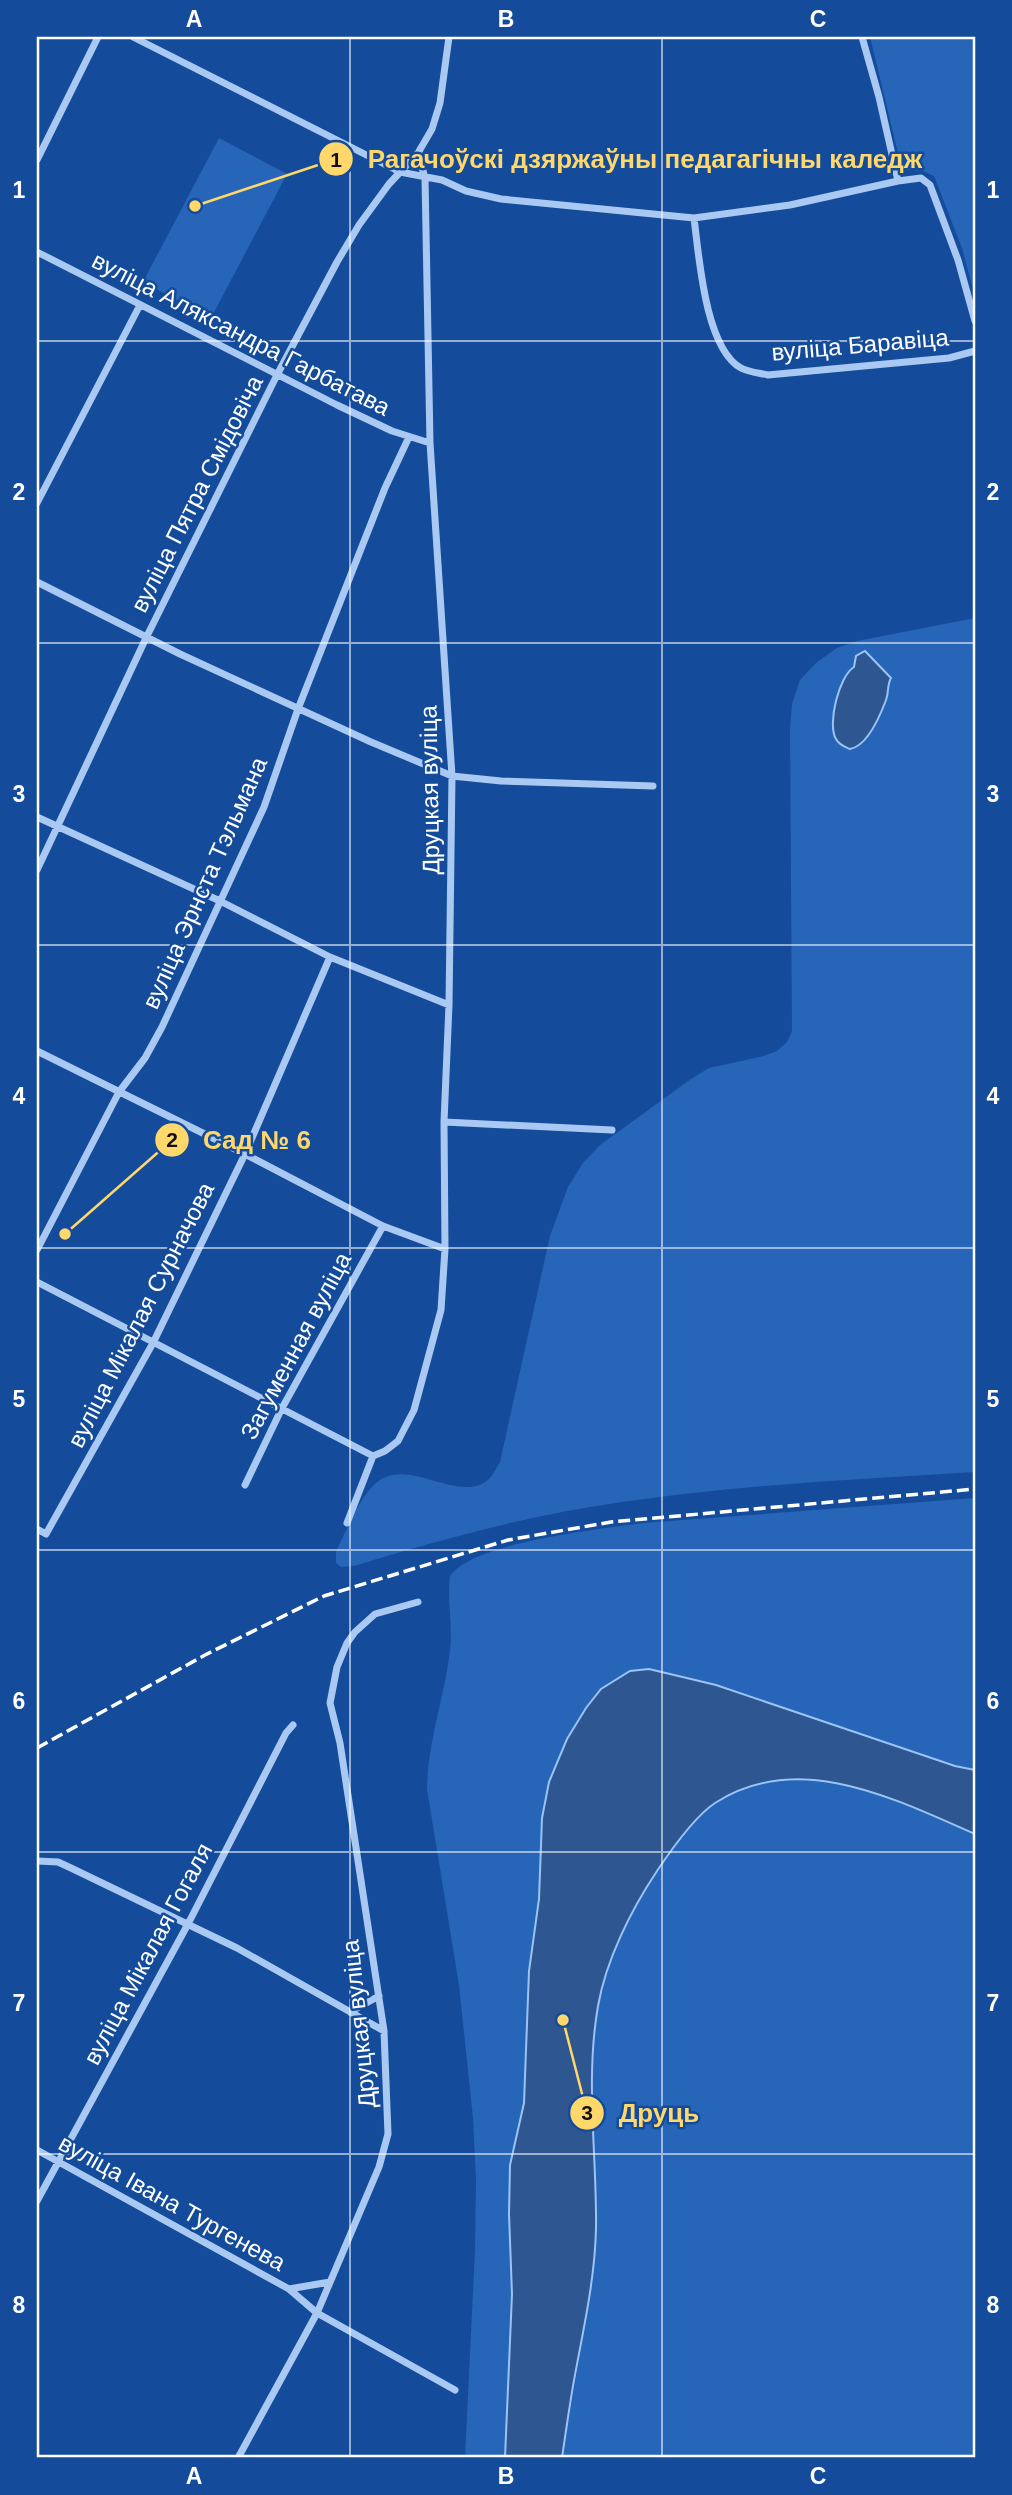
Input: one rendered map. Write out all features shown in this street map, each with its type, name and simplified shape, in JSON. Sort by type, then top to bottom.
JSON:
[{"type":"street","points":[[37,160],[98,37]]},
{"type":"street","points":[[133,37],[400,172],[442,180],[466,191],[501,199],[694,218],[790,205],[898,181],[862,37]]},
{"type":"street","points":[[418,153],[432,129],[440,103],[449,37]]},
{"type":"street","name":"вуліца Пятра Смідовіча","points":[[37,870],[146,638],[277,375],[359,225],[418,153]]},
{"type":"street","name":"Друцкая вуліца","points":[[373,1456],[398,1441],[414,1410],[441,1310],[445,1249],[444,1122],[449,1005],[452,776],[430,443],[425,178],[418,153]]},
{"type":"street","name":"вуліца Баравіца","points":[[898,181],[921,178],[930,185],[958,260],[975,321]]},
{"type":"street","name":"вуліца Баравіца","points":[[694,218],[701,272],[719,342],[730,359],[742,369],[768,375],[949,358],[975,351]]},
{"type":"street","name":"вуліца Аляксандра Гарбатава","points":[[37,252],[376,424],[430,443]]},
{"type":"street","points":[[37,503],[140,305]]},
{"type":"street","name":"вуліца Эрнста Тэльмана","points":[[37,1250],[118,1093],[145,1058],[163,1027],[264,807],[298,709],[385,488],[410,437]]},
{"type":"street","points":[[37,582],[146,638],[298,709],[452,776],[501,781],[653,786]]},
{"type":"street","points":[[37,817],[220,901],[330,957],[449,1005]]},
{"type":"street","name":"вуліца Мікалая Сурначова","points":[[37,1529],[46,1534],[153,1343],[245,1154],[330,957]]},
{"type":"street","points":[[37,1051],[383,1226],[445,1249]]},
{"type":"street","points":[[444,1122],[612,1130]]},
{"type":"street","name":"Загуменная вуліца","points":[[245,1485],[281,1410],[383,1226]]},
{"type":"street","points":[[37,1282],[373,1456],[347,1523]]},
{"type":"street","name":"Друцкая вуліца","points":[[238,2458],[317,2313],[379,2167],[388,2134],[384,2031],[340,1744],[330,1703],[339,1660],[355,1632],[375,1614],[418,1602]]},
{"type":"street","name":"вуліца Мікалая Гогаля","points":[[37,2202],[188,1924],[286,1732],[293,1725]]},
{"type":"street","points":[[37,1861],[58,1862],[237,1948],[384,2031]]},
{"type":"street","points":[[350,2012],[379,1996]]},
{"type":"street","name":"вуліца Івана Тургенева","points":[[37,2150],[289,2289],[317,2313],[456,2390]]},
{"type":"street","name":"вуліца Івана Тургенева","points":[[289,2289],[330,2282]]},
{"type":"shaded area","points":[[870,37],[975,37],[975,297],[962,248],[934,176],[923,171],[907,170],[900,161]]},
{"type":"shaded area","points":[[219,138],[287,174],[211,318],[143,282]]},
{"type":"shaded area","points":[[975,618],[975,1472],[754,1487],[588,1507],[453,1537],[354,1566],[341,1567],[336,1563],[336,1551],[353,1516],[374,1485],[387,1477],[401,1474],[461,1487],[475,1486],[488,1480],[500,1462],[550,1236],[568,1187],[583,1163],[600,1145],[709,1068],[764,1056],[777,1051],[787,1042],[792,1031],[790,729],[792,704],[800,680],[817,662],[837,648],[857,641]]},
{"type":"shaded area","points":[[865,651],[891,678],[886,700],[872,729],[862,742],[850,749],[836,739],[834,712],[839,690],[854,667],[856,656]]},
{"type":"shaded area","points":[[975,1498],[975,1770],[955,1766],[815,1718],[673,1674],[601,1689],[567,1739],[542,1861],[536,1932],[529,1971],[524,2103],[510,2165],[512,2294],[505,2458],[465,2458],[475,2250],[473,2118],[459,1985],[427,1789],[430,1754],[450,1651],[450,1576],[463,1564],[484,1554],[539,1539],[598,1529],[643,1523]]},
{"type":"shaded area","points":[[649,1669],[716,1685],[955,1766],[975,1770],[975,1834],[912,1807],[846,1785],[813,1780],[779,1780],[747,1787],[715,1803],[691,1825],[676,1844],[647,1886],[629,1919],[607,1971],[598,2006],[592,2062],[596,2201],[594,2265],[562,2458],[505,2458],[512,2294],[510,2165],[524,2103],[529,1971],[539,1899],[542,1818],[549,1782],[567,1739],[586,1708],[601,1689],[630,1671]]},
{"type":"shaded area","points":[[799,1778],[852,1785],[900,1801],[975,1834],[975,2458],[562,2458],[594,2261],[596,2196],[593,2052],[595,2019],[608,1968],[639,1900],[668,1856],[698,1819],[722,1798],[736,1791],[751,1785]]},
{"type":"railway","points":[[37,1748],[205,1655],[324,1596],[508,1540],[611,1522],[975,1489]]},
{"type":"place","name":"Рагачоўскі дзяржаўны педагагічны каледж","points":[[195,206]]},
{"type":"place","name":"Сад № 6","points":[[65,1234]]},
{"type":"place","name":"Друць","points":[[563,2020]]}]
